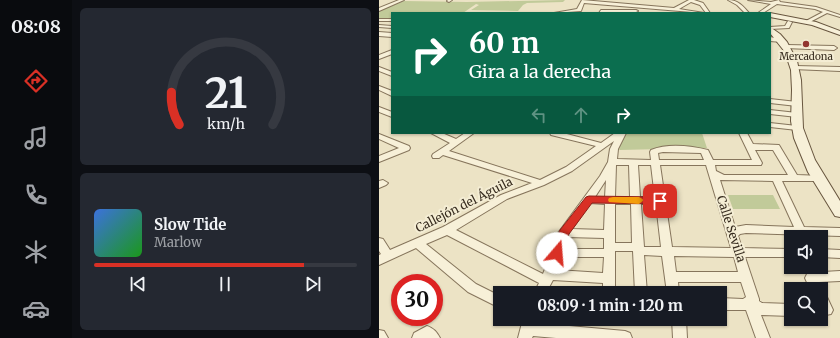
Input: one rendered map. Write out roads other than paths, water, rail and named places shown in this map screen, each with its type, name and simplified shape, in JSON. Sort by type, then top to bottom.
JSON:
[{"type":"street","points":[[379,10],[402,0]]},
{"type":"street","points":[[730,0],[739,2],[746,12]]},
{"type":"street","points":[[750,0],[803,6],[827,11],[840,16]]},
{"type":"street","points":[[761,12],[779,0]]},
{"type":"street","points":[[568,12],[579,10],[584,1],[637,5],[692,12]]},
{"type":"street","points":[[672,12],[691,1],[703,4],[707,12]]},
{"type":"street","points":[[601,12],[635,12],[637,5]]},
{"type":"street","points":[[808,22],[827,11]]},
{"type":"street","points":[[771,15],[808,22],[840,34]]},
{"type":"street","points":[[771,32],[787,27],[790,22]]},
{"type":"street","points":[[379,26],[391,27]]},
{"type":"street","points":[[771,32],[784,43],[795,68],[797,128],[804,147],[823,184],[840,212]]},
{"type":"street","points":[[379,34],[391,35]]},
{"type":"street","points":[[784,43],[834,48]]},
{"type":"street","points":[[379,50],[391,53]]},
{"type":"street","points":[[379,57],[391,53]]},
{"type":"street","points":[[795,68],[840,69]]},
{"type":"street","points":[[379,70],[391,74]]},
{"type":"street","points":[[379,88],[391,94]]},
{"type":"street","points":[[771,101],[797,104]]},
{"type":"street","points":[[379,109],[391,115]]},
{"type":"street","points":[[771,112],[797,115]]},
{"type":"street","points":[[771,125],[797,128]]},
{"type":"street","points":[[437,134],[456,142]]},
{"type":"street","points":[[468,134],[439,154],[541,183]]},
{"type":"street","points":[[558,134],[601,146]]},
{"type":"street","points":[[609,286],[610,200],[612,162],[616,134]]},
{"type":"street","name":"Callejón del Águila","points":[[383,258],[447,230],[504,197],[541,183],[569,169],[616,134]]},
{"type":"street","points":[[612,162],[633,163],[654,158],[709,164],[758,163],[744,134]]},
{"type":"street","points":[[379,136],[406,148],[379,159]]},
{"type":"street","points":[[750,147],[776,147],[794,178]]},
{"type":"street","points":[[672,286],[654,158],[656,150],[696,150],[705,152],[709,164],[722,178],[794,178],[823,184],[840,195]]},
{"type":"street","points":[[543,286],[557,253],[563,233],[589,200],[612,162]]},
{"type":"street","points":[[633,163],[641,286]]},
{"type":"street","name":"Calle Sevilla","points":[[709,164],[747,276],[753,299],[750,302]]},
{"type":"street","points":[[776,178],[798,230]]},
{"type":"street","points":[[589,200],[660,201]]},
{"type":"street","points":[[447,230],[547,278],[609,278]]},
{"type":"street","points":[[733,235],[740,230],[784,232]]},
{"type":"street","points":[[828,232],[840,232]]},
{"type":"street","points":[[563,233],[610,234]]},
{"type":"street","points":[[379,242],[383,258]]},
{"type":"street","points":[[417,243],[472,288],[493,298]]},
{"type":"street","points":[[557,253],[639,249],[668,251],[784,253]]},
{"type":"street","points":[[828,253],[840,254]]},
{"type":"street","points":[[813,282],[811,278],[815,274]]},
{"type":"street","points":[[828,274],[840,276]]},
{"type":"street","points":[[671,277],[747,276]]},
{"type":"street","points":[[727,304],[745,304],[750,302]]},
{"type":"street","points":[[750,302],[760,309],[784,310]]},
{"type":"street","points":[[750,302],[763,338]]},
{"type":"street","points":[[679,326],[680,338]]},
{"type":"street","points":[[527,329],[625,338]]},
{"type":"street","points":[[419,338],[427,332],[433,338]]},
{"type":"place","name":"Mercadona","points":[[806,44]]}]
